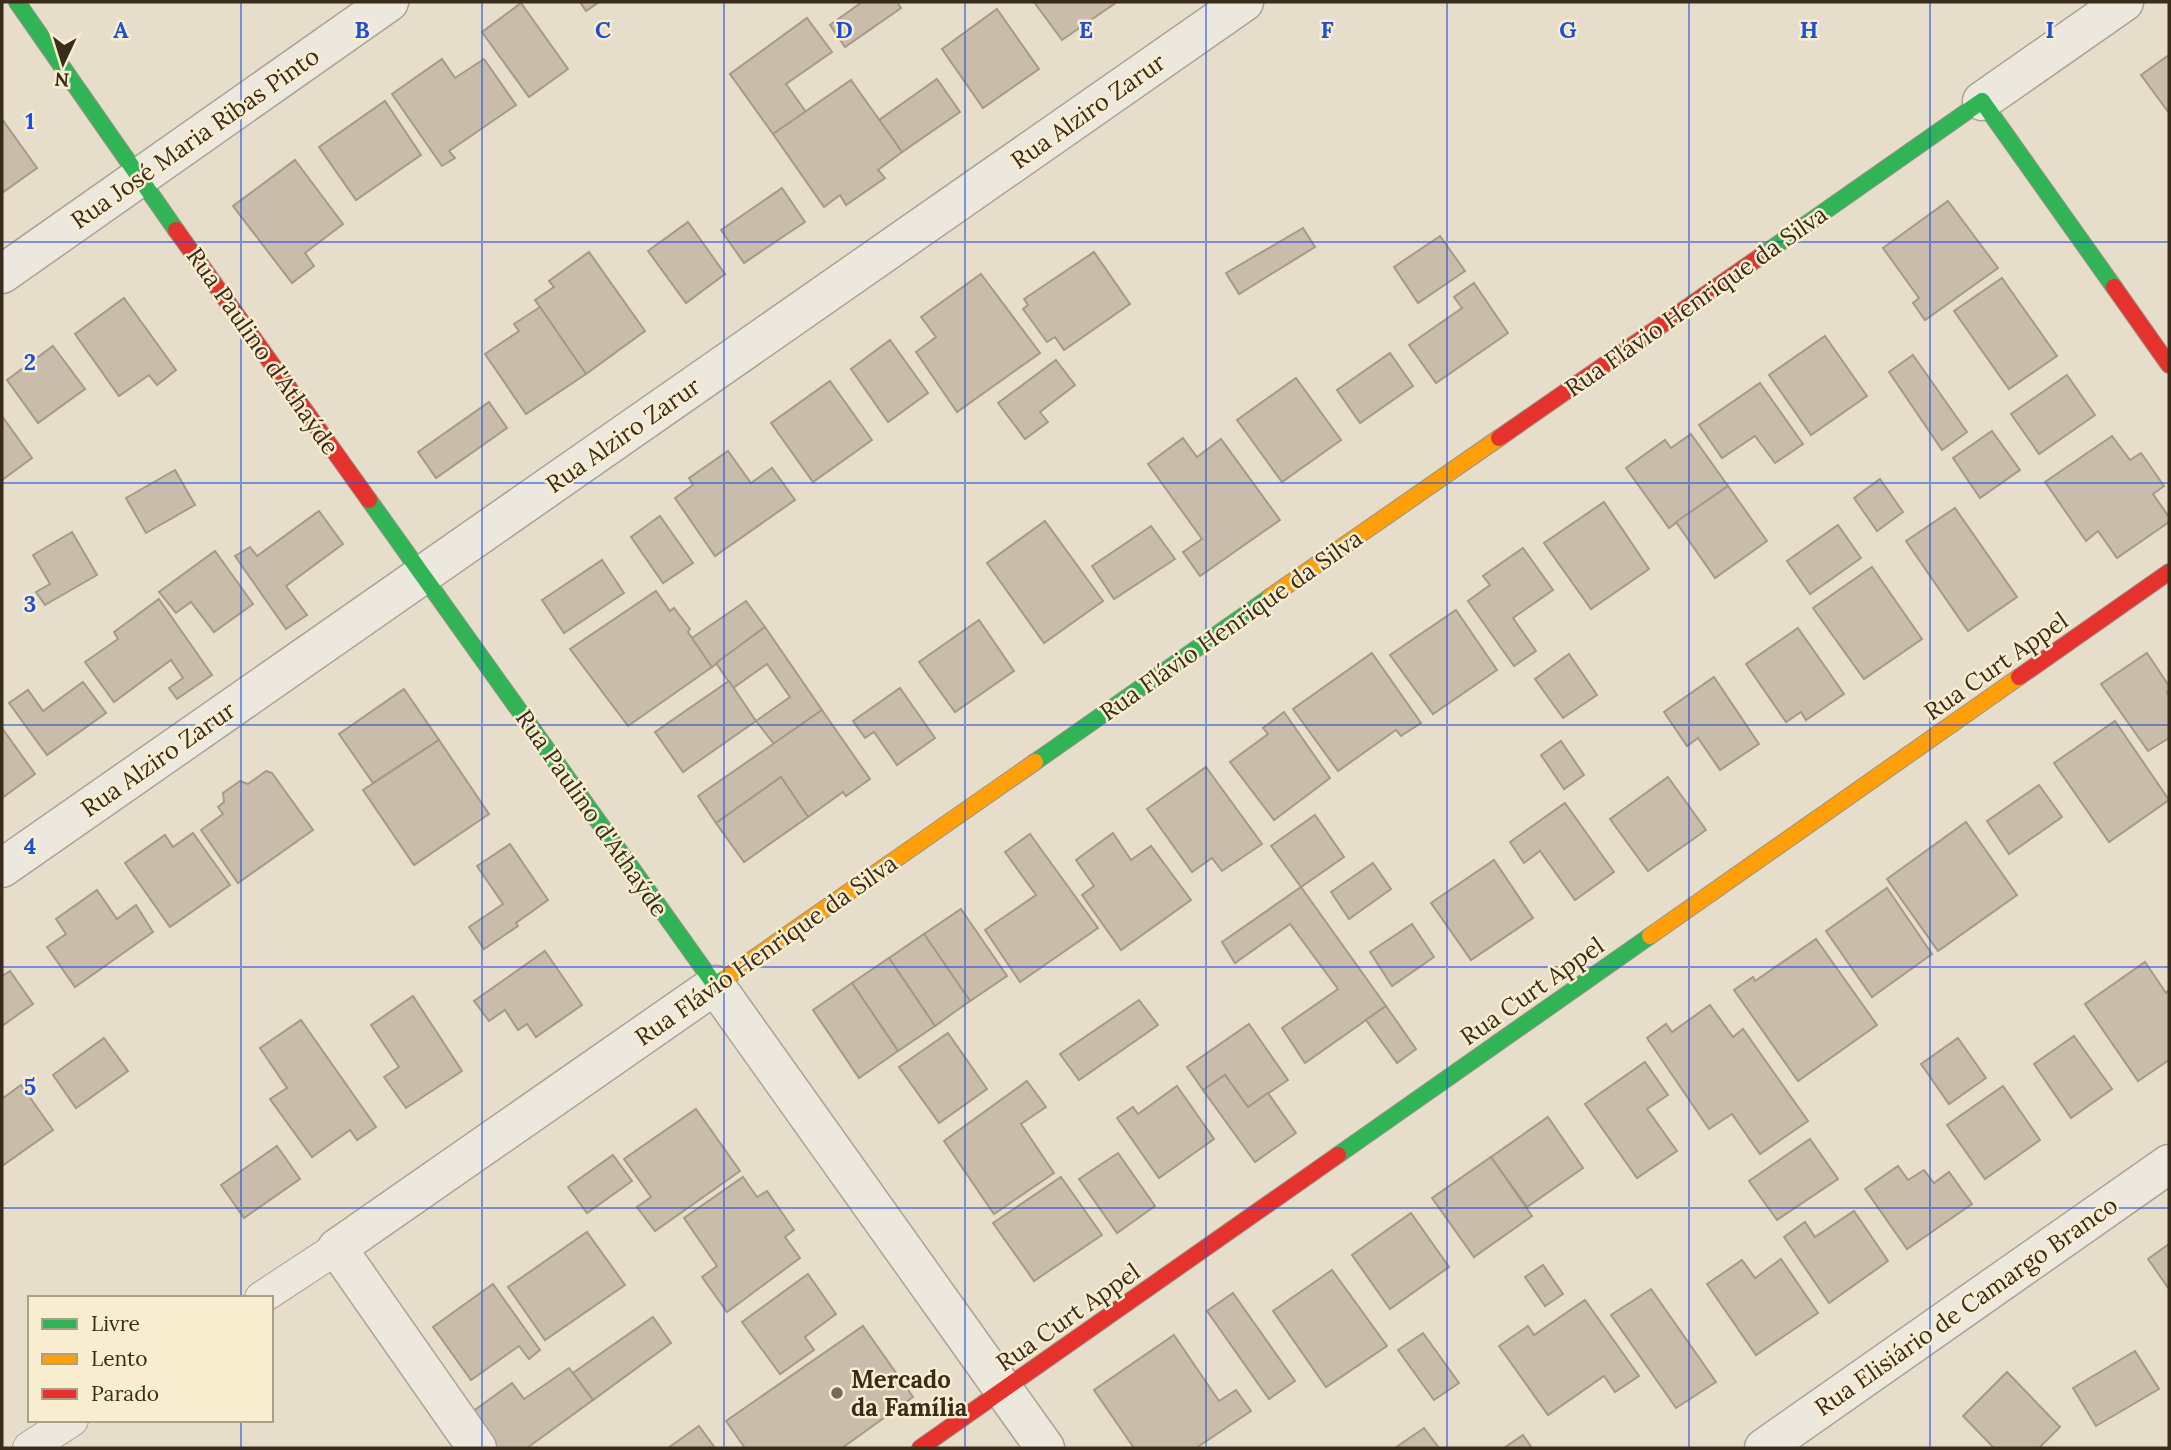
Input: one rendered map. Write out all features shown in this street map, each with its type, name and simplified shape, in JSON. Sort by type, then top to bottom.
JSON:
[{"type":"street","name":"Rua Paulino d'Athaýde","points":[[18,2],[139,178],[1045,1448]]},
{"type":"street","name":"Rua José Maria Ribas Pinto","points":[[2,274],[389,2]]},
{"type":"street","name":"Rua Alziro Zarur","points":[[2,868],[1244,2]]},
{"type":"street","name":"Rua Flávio Henrique da Silva","points":[[337,1248],[2124,2]]},
{"type":"street","points":[[1982,101],[2169,365]]},
{"type":"street","name":"Rua Curt Appel","points":[[920,1448],[2169,572]]},
{"type":"street","name":"Rua Elisiário de Camargo Branco","points":[[1764,1448],[2169,1164]]},
{"type":"street","points":[[337,1248],[477,1448]]},
{"type":"lane","points":[[264,1296],[337,1248]]},
{"type":"lane","points":[[29,1448],[69,1422]]},
{"type":"building","points":[[580,2],[599,2],[586,11]]},
{"type":"building","points":[[862,2],[897,2],[901,8],[845,47],[830,25]]},
{"type":"building","points":[[1034,2],[1117,2],[1062,40]]},
{"type":"building","points":[[521,3],[568,69],[529,97],[482,32]]},
{"type":"building","points":[[997,9],[1039,69],[983,108],[942,49]]},
{"type":"building","points":[[807,18],[832,52],[786,84],[806,112],[773,134],[730,74]]},
{"type":"building","points":[[2169,55],[2169,113],[2141,75]]},
{"type":"building","points":[[442,59],[455,78],[484,59],[516,105],[449,151],[455,158],[442,166],[392,94]]},
{"type":"building","points":[[937,79],[960,112],[902,152],[879,120]]},
{"type":"building","points":[[851,80],[902,152],[878,170],[885,178],[846,205],[840,195],[824,207],[773,134]]},
{"type":"building","points":[[385,101],[421,155],[356,200],[319,147]]},
{"type":"building","points":[[2,119],[37,168],[2,193]]},
{"type":"building","points":[[295,160],[343,224],[305,253],[314,266],[292,283],[233,206]]},
{"type":"building","points":[[782,188],[805,222],[744,263],[721,230]]},
{"type":"building","points":[[1948,201],[1998,268],[1925,320],[1913,303],[1919,298],[1883,248]]},
{"type":"building","points":[[688,222],[725,274],[686,303],[648,251]]},
{"type":"building","points":[[1303,228],[1315,247],[1239,294],[1226,273]]},
{"type":"building","points":[[1440,236],[1465,271],[1418,303],[1394,267]]},
{"type":"building","points":[[589,252],[645,331],[586,374],[535,300],[554,287],[549,281]]},
{"type":"building","points":[[1094,252],[1130,304],[1064,350],[1055,337],[1047,342],[1023,309],[1028,305],[1024,299]]},
{"type":"building","points":[[981,274],[1040,353],[957,412],[916,352],[936,337],[921,317]]},
{"type":"building","points":[[2002,278],[2057,356],[2009,389],[1954,311]]},
{"type":"building","points":[[1474,283],[1508,333],[1436,383],[1409,345],[1462,308],[1454,297]]},
{"type":"building","points":[[124,298],[176,370],[157,385],[149,375],[119,396],[75,334]]},
{"type":"building","points":[[540,307],[586,374],[526,414],[485,354],[519,331],[514,324]]},
{"type":"building","points":[[1825,336],[1867,396],[1811,435],[1769,375]]},
{"type":"building","points":[[890,340],[928,393],[888,422],[851,369]]},
{"type":"building","points":[[53,346],[85,389],[38,423],[7,380]]},
{"type":"building","points":[[1390,353],[1413,386],[1360,423],[1337,390]]},
{"type":"building","points":[[1913,355],[1967,432],[1942,450],[1889,372]]},
{"type":"building","points":[[1056,360],[1075,385],[1040,412],[1048,422],[1025,439],[998,403]]},
{"type":"building","points":[[2067,375],[2095,415],[2039,454],[2011,414]]},
{"type":"building","points":[[1296,378],[1341,440],[1282,482],[1237,420]]},
{"type":"building","points":[[830,381],[872,440],[813,482],[771,423]]},
{"type":"building","points":[[1760,383],[1803,444],[1775,463],[1755,436],[1722,458],[1699,425]]},
{"type":"building","points":[[489,402],[507,428],[436,478],[418,452]]},
{"type":"building","points":[[2,416],[32,458],[2,480]]},
{"type":"building","points":[[1992,431],[2020,470],[1980,498],[1953,458]]},
{"type":"building","points":[[1691,434],[1728,486],[1669,528],[1626,468],[1665,440],[1671,448]]},
{"type":"building","points":[[2112,436],[2130,460],[2141,453],[2164,486],[2153,494],[2169,517],[2169,522],[2117,558],[2098,531],[2086,541],[2045,482]]},
{"type":"building","points":[[1183,438],[1197,457],[1221,439],[1280,520],[1200,576],[1183,552],[1202,539],[1148,464]]},
{"type":"building","points":[[728,451],[751,483],[772,468],[795,500],[715,556],[675,498],[693,485],[689,478]]},
{"type":"building","points":[[175,470],[195,505],[146,533],[126,498]]},
{"type":"building","points":[[1880,479],[1903,512],[1877,531],[1854,498]]},
{"type":"building","points":[[1728,486],[1767,541],[1715,578],[1676,522]]},
{"type":"building","points":[[1604,502],[1649,569],[1591,609],[1544,543]]},
{"type":"building","points":[[1955,508],[2017,597],[1968,631],[1906,541]]},
{"type":"building","points":[[319,511],[343,544],[286,586],[307,615],[286,629],[235,556],[250,547],[257,556]]},
{"type":"building","points":[[660,516],[693,563],[663,583],[631,537]]},
{"type":"building","points":[[1045,521],[1103,601],[1044,643],[987,563]]},
{"type":"building","points":[[1838,525],[1861,558],[1810,594],[1787,561]]},
{"type":"building","points":[[1151,526],[1175,559],[1114,599],[1092,566]]},
{"type":"building","points":[[72,532],[97,575],[45,605],[36,592],[50,584],[33,555]]},
{"type":"building","points":[[1523,548],[1553,590],[1513,618],[1536,651],[1514,666],[1468,601],[1490,585],[1483,576]]},
{"type":"building","points":[[215,551],[253,604],[214,632],[191,602],[176,613],[159,592]]},
{"type":"building","points":[[602,560],[624,593],[564,633],[542,600]]},
{"type":"building","points":[[1872,567],[1922,639],[1864,679],[1813,608]]},
{"type":"building","points":[[656,591],[670,611],[674,608],[690,629],[688,632],[712,667],[628,726],[570,649]]},
{"type":"building","points":[[159,599],[212,675],[177,699],[169,688],[183,678],[171,660],[114,702],[85,662],[118,639],[114,632]]},
{"type":"building","points":[[746,601],[765,627],[712,667],[692,638]]},
{"type":"building","points":[[1456,610],[1497,670],[1433,714],[1390,655]]},
{"type":"building","points":[[979,620],[1014,671],[955,712],[919,662]]},
{"type":"building","points":[[765,627],[822,710],[774,744],[756,721],[790,697],[767,664],[733,688],[716,663]]},
{"type":"building","points":[[1798,628],[1844,694],[1806,720],[1801,712],[1786,722],[1746,664]]},
{"type":"building","points":[[1372,653],[1421,723],[1401,736],[1396,730],[1338,771],[1293,709]]},
{"type":"building","points":[[2147,653],[2169,686],[2169,738],[2148,751],[2101,684]]},
{"type":"building","points":[[1569,654],[1597,695],[1563,718],[1535,679]]},
{"type":"building","points":[[1714,677],[1759,744],[1720,770],[1698,738],[1687,746],[1664,712]]},
{"type":"building","points":[[729,681],[756,721],[683,772],[655,732]]},
{"type":"building","points":[[83,682],[106,713],[47,755],[9,703],[28,690],[43,711]]},
{"type":"building","points":[[900,688],[935,738],[897,765],[874,732],[865,738],[853,721]]},
{"type":"building","points":[[404,689],[439,740],[373,783],[339,734]]},
{"type":"building","points":[[822,710],[870,779],[846,796],[843,792],[808,817],[781,777],[716,823],[698,796]]},
{"type":"building","points":[[1284,712],[1330,778],[1274,820],[1230,762],[1268,734],[1263,728]]},
{"type":"building","points":[[2115,721],[2169,800],[2109,842],[2054,763]]},
{"type":"building","points":[[2,728],[35,774],[2,798]]},
{"type":"building","points":[[439,740],[489,814],[414,865],[363,790]]},
{"type":"building","points":[[1561,741],[1584,775],[1564,789],[1541,755]]},
{"type":"building","points":[[1206,767],[1262,844],[1222,871],[1212,858],[1192,872],[1147,809]]},
{"type":"building","points":[[266,771],[272,773],[313,830],[238,883],[201,830],[223,814],[218,807],[224,802],[223,793],[240,781],[248,784]]},
{"type":"building","points":[[781,777],[808,817],[744,862],[716,823]]},
{"type":"building","points":[[1668,777],[1706,830],[1648,871],[1610,819]]},
{"type":"building","points":[[2039,785],[2062,817],[2009,854],[1987,821]]},
{"type":"building","points":[[1565,803],[1614,872],[1575,900],[1540,851],[1524,863],[1510,842]]},
{"type":"building","points":[[1315,815],[1344,857],[1301,887],[1271,846]]},
{"type":"building","points":[[1966,822],[2017,895],[1938,951],[1887,879]]},
{"type":"building","points":[[193,833],[230,885],[170,927],[125,863],[165,835],[173,847]]},
{"type":"building","points":[[1113,833],[1131,860],[1151,846],[1191,900],[1121,950],[1082,895],[1094,886],[1076,860]]},
{"type":"building","points":[[1030,834],[1098,928],[1020,982],[985,930],[1036,895],[1005,852]]},
{"type":"building","points":[[510,844],[548,900],[516,923],[518,926],[484,949],[469,927],[503,904],[477,866]]},
{"type":"building","points":[[1494,860],[1533,918],[1471,960],[1431,903]]},
{"type":"building","points":[[1373,863],[1391,889],[1349,919],[1331,892]]},
{"type":"building","points":[[1301,887],[1386,1006],[1305,1063],[1282,1028],[1338,989],[1290,924],[1235,963],[1222,942]]},
{"type":"building","points":[[1887,888],[1932,954],[1872,997],[1826,931]]},
{"type":"building","points":[[97,890],[117,919],[136,905],[153,932],[75,987],[47,947],[66,934],[56,919]]},
{"type":"building","points":[[961,909],[1007,976],[970,1001],[924,934]]},
{"type":"building","points":[[1412,924],[1434,957],[1392,986],[1370,952]]},
{"type":"building","points":[[924,934],[970,1001],[935,1026],[889,958]]},
{"type":"building","points":[[1816,939],[1877,1025],[1798,1081],[1734,990],[1753,977],[1755,981]]},
{"type":"building","points":[[545,951],[582,1005],[536,1037],[527,1024],[518,1030],[505,1010],[489,1021],[474,1001]]},
{"type":"building","points":[[889,958],[935,1026],[898,1051],[852,983]]},
{"type":"building","points":[[2145,962],[2166,993],[2169,990],[2169,1060],[2138,1081],[2085,1004]]},
{"type":"building","points":[[10,971],[33,1004],[2,1026],[2,976]]},
{"type":"building","points":[[852,983],[898,1051],[859,1078],[813,1010]]},
{"type":"building","points":[[413,996],[462,1071],[406,1108],[384,1077],[399,1067],[371,1025]]},
{"type":"building","points":[[1139,1000],[1158,1025],[1079,1080],[1060,1054]]},
{"type":"building","points":[[1710,1005],[1733,1037],[1743,1029],[1808,1121],[1760,1154],[1732,1114],[1709,1129],[1647,1038],[1666,1024],[1672,1032]]},
{"type":"building","points":[[1386,1006],[1416,1049],[1397,1063],[1366,1020]]},
{"type":"building","points":[[301,1020],[376,1127],[357,1140],[350,1130],[312,1157],[270,1099],[287,1088],[260,1048]]},
{"type":"building","points":[[1249,1024],[1288,1080],[1248,1107],[1225,1075],[1203,1090],[1187,1067]]},
{"type":"building","points":[[948,1033],[987,1089],[939,1123],[899,1067]]},
{"type":"building","points":[[2074,1036],[2112,1089],[2071,1118],[2034,1064]]},
{"type":"building","points":[[104,1038],[128,1071],[76,1108],[53,1075]]},
{"type":"building","points":[[1958,1038],[1986,1078],[1949,1104],[1921,1064]]},
{"type":"building","points":[[1645,1062],[1668,1095],[1647,1109],[1677,1151],[1637,1178],[1585,1104]]},
{"type":"building","points":[[1225,1075],[1248,1107],[1268,1093],[1296,1133],[1255,1162],[1203,1090]]},
{"type":"building","points":[[1027,1081],[1046,1107],[1021,1124],[1054,1173],[994,1214],[944,1141]]},
{"type":"building","points":[[21,1085],[53,1130],[2,1166],[2,1099]]},
{"type":"building","points":[[1177,1086],[1214,1139],[1159,1178],[1117,1118],[1133,1107],[1138,1114]]},
{"type":"building","points":[[2003,1086],[2040,1140],[1985,1179],[1947,1125]]},
{"type":"building","points":[[696,1109],[740,1171],[655,1231],[637,1207],[651,1197],[624,1159]]},
{"type":"building","points":[[1548,1117],[1583,1168],[1527,1207],[1491,1157]]},
{"type":"building","points":[[1810,1139],[1838,1179],[1777,1220],[1749,1181]]},
{"type":"building","points":[[277,1146],[300,1179],[244,1218],[221,1185]]},
{"type":"building","points":[[1118,1153],[1155,1206],[1117,1233],[1079,1179]]},
{"type":"building","points":[[613,1155],[632,1181],[587,1213],[568,1187]]},
{"type":"building","points":[[1491,1157],[1532,1216],[1474,1257],[1432,1198]]},
{"type":"building","points":[[1898,1166],[1908,1180],[1924,1170],[1934,1183],[1949,1172],[1972,1204],[1907,1249],[1865,1189]]},
{"type":"building","points":[[743,1177],[757,1197],[767,1191],[794,1230],[785,1237],[800,1258],[727,1312],[702,1277],[717,1266],[684,1218]]},
{"type":"building","points":[[1061,1177],[1102,1235],[1034,1281],[993,1223]]},
{"type":"building","points":[[1854,1211],[1888,1261],[1829,1303],[1784,1237],[1805,1222],[1815,1237]]},
{"type":"building","points":[[1411,1213],[1449,1267],[1390,1309],[1352,1255]]},
{"type":"building","points":[[587,1232],[625,1285],[545,1340],[508,1287]]},
{"type":"building","points":[[2169,1244],[2169,1289],[2148,1259]]},
{"type":"building","points":[[1781,1259],[1818,1313],[1756,1355],[1707,1284],[1742,1260],[1755,1278]]},
{"type":"building","points":[[1543,1265],[1563,1294],[1545,1306],[1525,1277]]},
{"type":"building","points":[[1332,1270],[1387,1346],[1326,1387],[1273,1311]]},
{"type":"building","points":[[808,1274],[836,1314],[805,1337],[814,1350],[780,1374],[742,1322]]},
{"type":"building","points":[[493,1284],[540,1350],[529,1359],[519,1346],[471,1380],[433,1327]]},
{"type":"building","points":[[1651,1289],[1716,1382],[1676,1408],[1611,1315]]},
{"type":"building","points":[[1233,1293],[1295,1381],[1269,1399],[1207,1311]]},
{"type":"building","points":[[1585,1300],[1639,1376],[1615,1392],[1604,1376],[1548,1415],[1499,1346],[1528,1326],[1534,1335]]},
{"type":"building","points":[[653,1317],[671,1343],[593,1400],[573,1373]]},
{"type":"building","points":[[863,1326],[913,1397],[842,1448],[745,1448],[726,1421]]},
{"type":"building","points":[[1423,1333],[1459,1383],[1434,1400],[1398,1350]]},
{"type":"building","points":[[1174,1335],[1219,1401],[1236,1390],[1251,1411],[1196,1448],[1134,1448],[1094,1390]]},
{"type":"building","points":[[2135,1351],[2159,1389],[2096,1426],[2073,1388]]},
{"type":"building","points":[[569,1368],[593,1400],[527,1448],[497,1448],[472,1412],[512,1383],[524,1399]]},
{"type":"building","points":[[2007,1372],[2060,1427],[2039,1448],[1994,1448],[1963,1416]]},
{"type":"building","points":[[699,1426],[715,1448],[668,1448]]},
{"type":"building","points":[[1424,1428],[1439,1448],[1395,1448]]},
{"type":"building","points":[[1523,1435],[1532,1448],[1504,1448]]},
{"type":"traffic: fast","points":[[17,2],[176,230]]},
{"type":"traffic: fast","points":[[1761,256],[1982,101],[2114,287]]},
{"type":"traffic: fast","points":[[369,500],[715,985],[727,977]]},
{"type":"traffic: fast","points":[[1035,762],[1270,597]]},
{"type":"traffic: fast","points":[[1338,1155],[1650,936]]},
{"type":"traffic: slow","points":[[1270,597],[1499,438]]},
{"type":"traffic: slow","points":[[1650,936],[2019,677]]},
{"type":"traffic: slow","points":[[727,977],[1035,762]]},
{"type":"traffic: jam","points":[[176,230],[369,500]]},
{"type":"traffic: jam","points":[[1499,438],[1761,256]]},
{"type":"traffic: jam","points":[[2114,287],[2169,365]]},
{"type":"traffic: jam","points":[[2019,677],[2169,572]]},
{"type":"traffic: jam","points":[[920,1448],[1338,1155]]},
{"type":"place","name":"Mercado da Família","points":[[837,1393]]}]
